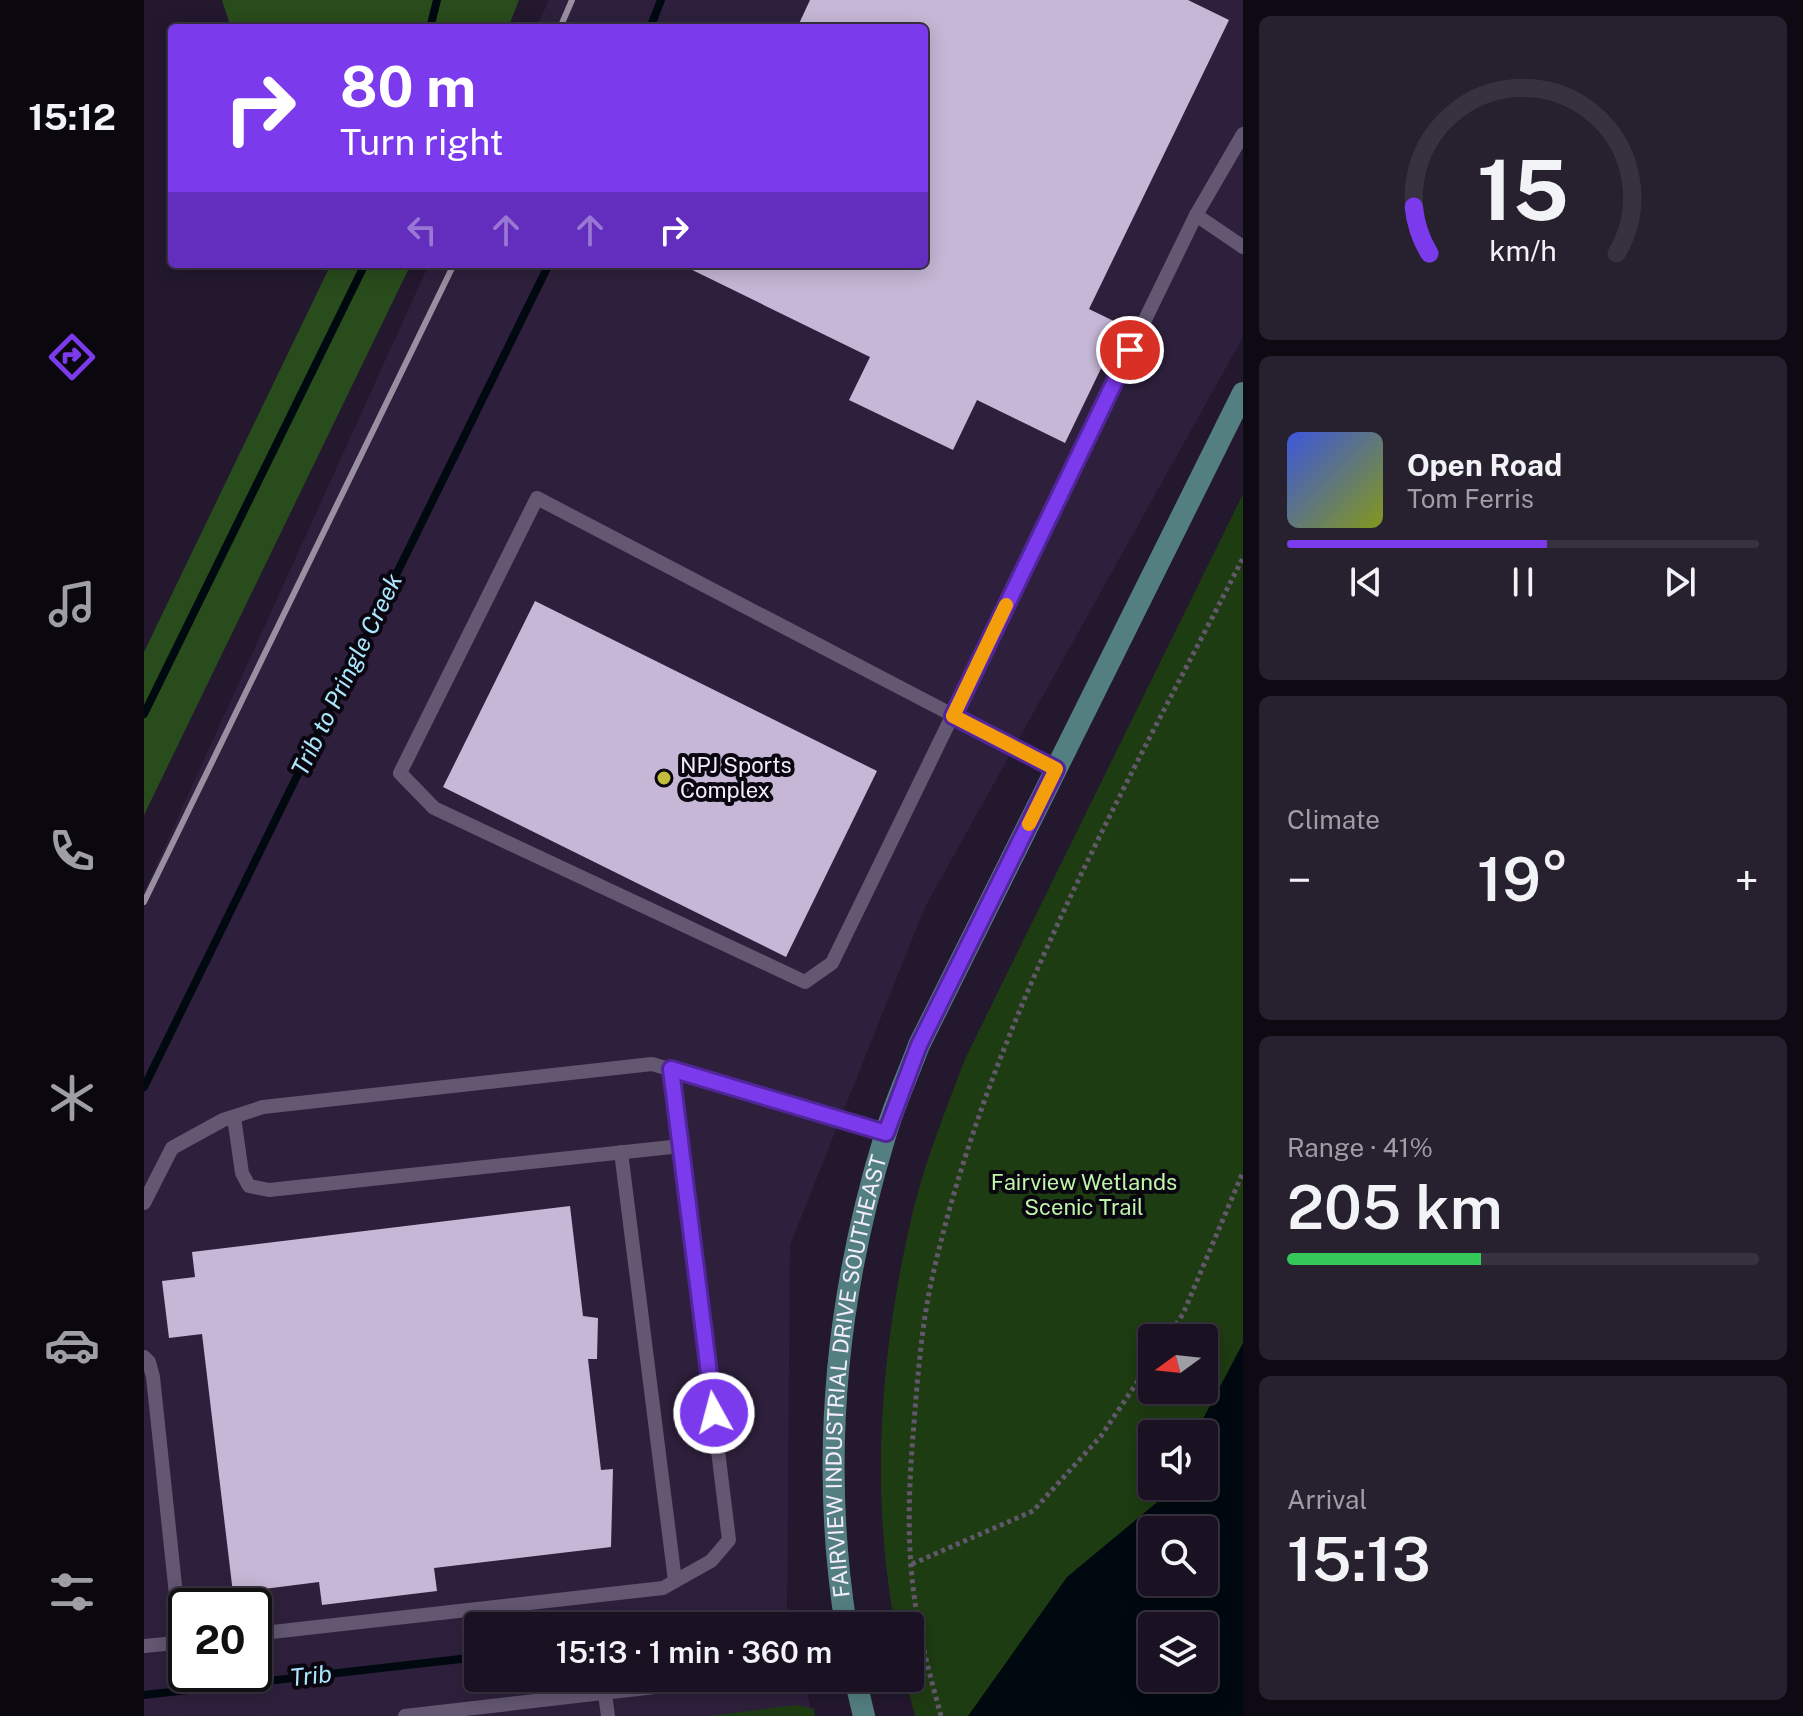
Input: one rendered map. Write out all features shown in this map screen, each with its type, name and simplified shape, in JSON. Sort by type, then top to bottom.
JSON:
[{"type":"main road","name":"FAIRVIEW INDUSTRIAL DRIVE SOUTHEAST","points":[[844,1612],[834,1508],[834,1393],[850,1272],[886,1133],[919,1045],[1243,393]]},
{"type":"main road","points":[[858,1692],[864,1716]]},
{"type":"lane","points":[[1056,769],[953,716],[537,498],[400,773],[434,808],[805,982],[832,963],[953,716],[1196,215],[1243,134]]},
{"type":"lane","points":[[1196,215],[1243,247]]},
{"type":"lane","points":[[144,1203],[172,1148],[234,1117],[263,1107],[652,1064],[886,1133]]},
{"type":"lane","points":[[272,1632],[663,1588],[711,1561],[729,1540],[671,1069]]},
{"type":"lane","points":[[234,1117],[242,1173],[249,1186],[269,1190],[681,1146]]},
{"type":"lane","points":[[621,1152],[675,1581]]},
{"type":"lane","points":[[144,1357],[149,1362],[153,1377],[178,1588]]},
{"type":"lane","points":[[144,1646],[168,1644]]},
{"type":"lane","points":[[405,1716],[621,1692]]},
{"type":"lane","points":[[605,1694],[608,1716]]},
{"type":"path","points":[[941,1716],[915,1601],[908,1497],[923,1330],[933,1270],[977,1119],[1017,1018],[1094,850],[1243,558]]},
{"type":"path","points":[[1176,1324],[1243,1172]]},
{"type":"path","points":[[912,1564],[1033,1511],[1101,1436],[1138,1381]]},
{"type":"shaded area","points":[[549,0],[1243,0],[1243,337],[925,907],[790,1245],[787,1612],[464,1612],[464,1692],[807,1692],[813,1716],[144,1716],[144,892],[427,268],[928,268],[928,24],[538,24]]},
{"type":"shaded area","points":[[1243,1343],[1243,1716],[968,1716],[1067,1577],[1138,1518],[1138,1596],[1218,1596],[1218,1516],[1141,1516],[1160,1500],[1218,1500],[1218,1420],[1202,1420],[1211,1404],[1218,1404],[1218,1390]]},
{"type":"green space","points":[[222,0],[519,0],[510,24],[230,24]]},
{"type":"green space","points":[[329,268],[409,268],[144,815],[144,652]]},
{"type":"green space","name":"Fairview Wetlands Scenic Trail","points":[[1243,494],[1243,1716],[915,1716],[909,1692],[924,1692],[924,1612],[893,1612],[882,1520],[882,1414],[903,1255],[932,1149],[965,1059]]},
{"type":"green space","points":[[796,1705],[814,1709],[815,1716],[710,1716]]},
{"type":"building","points":[[810,0],[1188,0],[1229,20],[1089,309],[1122,325],[1065,443],[977,400],[953,450],[849,400],[870,357],[688,268],[928,268],[928,24],[799,24]]},
{"type":"building","points":[[535,601],[877,771],[786,957],[443,787]]},
{"type":"building","points":[[570,1206],[583,1316],[598,1318],[597,1359],[588,1359],[601,1470],[613,1469],[611,1547],[434,1568],[437,1591],[322,1605],[319,1582],[272,1588],[232,1588],[202,1334],[169,1338],[162,1281],[195,1277],[192,1252]]},
{"type":"waterway","points":[[431,24],[437,0]]},
{"type":"waterway","name":"Trib to Pringle Creek","points":[[652,24],[661,0]]},
{"type":"waterway","points":[[144,714],[363,268]]},
{"type":"waterway","name":"Trib to Pringle Creek","points":[[144,1087],[547,268]]},
{"type":"waterway","name":"Trib","points":[[144,1695],[464,1659]]},
{"type":"railway","points":[[562,24],[572,0]]},
{"type":"railway","points":[[144,902],[452,268]]},
{"type":"slow traffic","points":[[1006,605],[953,716],[1056,769],[1029,824]]},
{"type":"place","name":"NPJ Sports Complex","points":[[664,778]]},
{"type":"route","points":[[714,1413],[671,1069],[886,1133],[919,1045],[1056,769],[953,716],[1130,350]]}]
